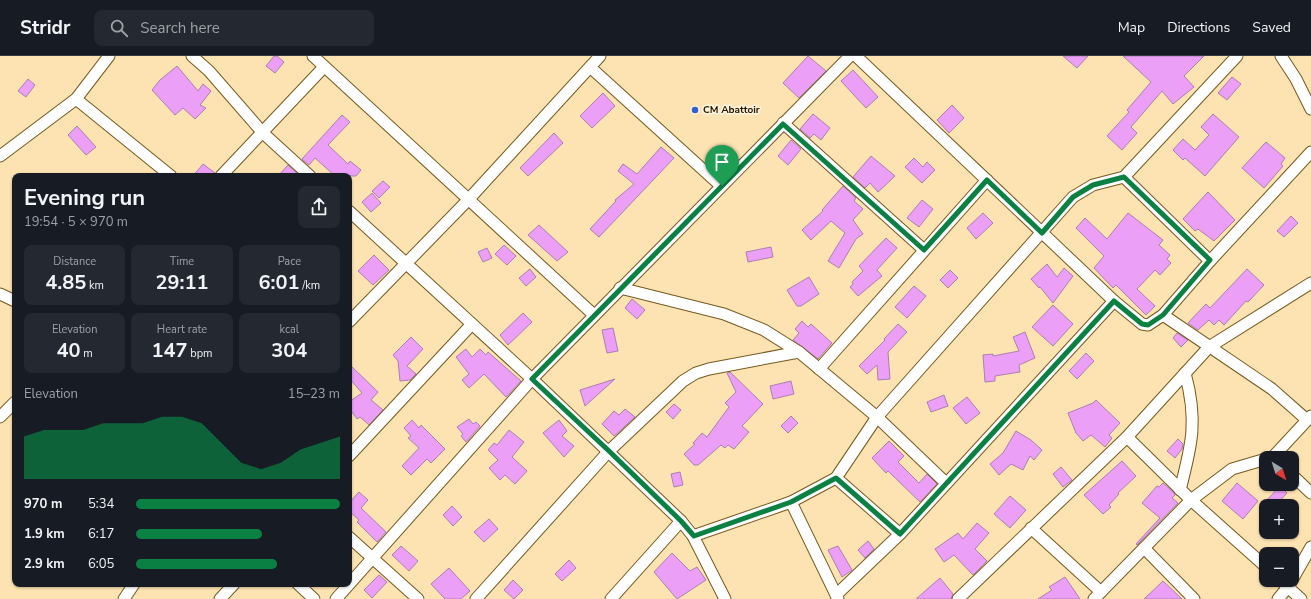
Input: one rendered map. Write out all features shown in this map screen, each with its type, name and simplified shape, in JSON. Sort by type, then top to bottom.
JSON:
[{"type":"street","points":[[0,156],[76,99],[109,56]]},
{"type":"street","points":[[192,56],[209,71],[262,133],[307,173]]},
{"type":"street","points":[[313,56],[594,315]]},
{"type":"street","points":[[352,319],[468,200],[600,56]]},
{"type":"street","points":[[352,581],[532,379],[850,56]]},
{"type":"street","points":[[856,56],[1114,301],[1142,324],[1148,325],[1163,315],[1210,260],[1311,152]]},
{"type":"street","points":[[694,536],[791,502],[836,478],[877,417],[1073,197],[1093,185],[1124,177],[1236,56]]},
{"type":"street","points":[[1281,56],[1296,80],[1311,109]]},
{"type":"street","points":[[224,173],[324,67]]},
{"type":"street","points":[[590,67],[722,186]]},
{"type":"street","points":[[76,99],[167,173]]},
{"type":"street","points":[[783,124],[924,250]]},
{"type":"street","points":[[1124,177],[1210,260]]},
{"type":"street","points":[[819,369],[987,180]]},
{"type":"street","points":[[352,214],[532,379],[681,521],[694,536],[726,599]]},
{"type":"street","points":[[958,599],[1127,437],[1209,347],[1311,283]]},
{"type":"street","points":[[620,288],[724,314],[764,330],[799,352],[877,417],[946,483]]},
{"type":"street","points":[[0,294],[12,300]]},
{"type":"street","points":[[791,502],[837,597],[900,534],[1114,301]]},
{"type":"street","points":[[1163,315],[1272,389],[1309,418],[1278,451]]},
{"type":"street","points":[[352,453],[472,324]]},
{"type":"street","points":[[476,599],[609,451],[683,380],[696,373],[709,369],[799,352]]},
{"type":"street","points":[[1180,490],[1193,436],[1191,396],[1185,374]]},
{"type":"street","points":[[0,417],[12,406]]},
{"type":"street","points":[[1127,437],[1180,490],[1259,561]]},
{"type":"street","points":[[1032,528],[1098,596],[1191,500],[1232,469],[1259,462]]},
{"type":"street","points":[[836,478],[900,534]]},
{"type":"street","points":[[1299,482],[1311,493]]},
{"type":"street","points":[[611,599],[681,521]]},
{"type":"street","points":[[352,540],[418,599]]},
{"type":"street","points":[[1144,548],[1194,599]]},
{"type":"street","points":[[1299,564],[1311,548]]},
{"type":"street","points":[[124,599],[132,587]]},
{"type":"street","points":[[220,599],[231,587]]},
{"type":"street","points":[[301,587],[314,599]]},
{"type":"street","points":[[336,599],[347,587]]},
{"type":"street","points":[[1278,599],[1283,587]]},
{"type":"street","points":[[1287,587],[1301,599]]},
{"type":"building","points":[[274,56],[277,56],[284,62],[275,73],[266,66]]},
{"type":"building","points":[[808,56],[826,71],[799,98],[783,83]]},
{"type":"building","points":[[1063,56],[1088,56],[1077,68]]},
{"type":"building","points":[[1123,56],[1204,56],[1184,76],[1194,87],[1173,104],[1162,91],[1131,127],[1137,133],[1122,150],[1107,136],[1129,112],[1127,110],[1151,82]]},
{"type":"building","points":[[177,66],[198,91],[203,84],[211,91],[200,105],[206,108],[195,119],[183,108],[175,115],[152,90],[160,80]]},
{"type":"building","points":[[853,70],[878,97],[866,108],[841,81]]},
{"type":"building","points":[[1232,77],[1241,84],[1227,100],[1218,93]]},
{"type":"building","points":[[28,79],[35,85],[26,97],[18,91]]},
{"type":"building","points":[[603,93],[615,106],[592,128],[580,116]]},
{"type":"building","points":[[952,105],[964,118],[949,133],[937,120]]},
{"type":"building","points":[[813,114],[830,128],[821,140],[814,134],[810,138],[800,129]]},
{"type":"building","points":[[1213,114],[1239,137],[1205,176],[1185,158],[1183,160],[1173,150],[1183,139],[1195,150],[1209,135],[1201,127]]},
{"type":"building","points":[[342,115],[350,122],[328,145],[348,164],[350,161],[361,170],[356,176],[352,176],[352,173],[332,173],[315,158],[309,165],[302,159]]},
{"type":"building","points":[[77,126],[96,147],[86,155],[68,135]]},
{"type":"building","points":[[554,133],[563,143],[528,176],[520,168]]},
{"type":"building","points":[[791,140],[801,149],[788,165],[778,156]]},
{"type":"building","points":[[1266,142],[1285,158],[1281,164],[1283,166],[1264,188],[1242,168]]},
{"type":"building","points":[[661,147],[674,158],[599,237],[590,229],[616,201],[615,200],[634,184],[618,171],[623,164],[637,174]]},
{"type":"building","points":[[871,156],[895,176],[878,192],[870,183],[865,188],[853,177]]},
{"type":"building","points":[[914,158],[923,167],[927,162],[935,170],[922,183],[905,167]]},
{"type":"building","points":[[203,164],[215,173],[196,173]]},
{"type":"building","points":[[288,165],[297,173],[281,173]]},
{"type":"building","points":[[383,181],[390,187],[379,198],[372,191]]},
{"type":"building","points":[[843,186],[856,198],[854,201],[863,209],[853,220],[863,234],[856,239],[839,268],[828,261],[845,233],[831,221],[811,240],[802,230],[823,211],[822,210]]},
{"type":"building","points":[[1208,192],[1235,220],[1214,241],[1198,229],[1195,231],[1183,219]]},
{"type":"building","points":[[372,193],[381,203],[371,212],[362,202]]},
{"type":"building","points":[[922,200],[933,209],[919,227],[907,218]]},
{"type":"building","points":[[983,213],[993,223],[976,239],[967,228]]},
{"type":"building","points":[[1128,213],[1163,240],[1159,245],[1170,255],[1167,259],[1171,263],[1160,275],[1155,270],[1137,289],[1155,306],[1146,315],[1116,285],[1113,288],[1094,268],[1104,256],[1076,228],[1085,218],[1107,239]]},
{"type":"building","points":[[1291,216],[1298,223],[1284,237],[1277,231]]},
{"type":"building","points":[[539,225],[568,252],[557,261],[528,235]]},
{"type":"building","points":[[886,238],[897,248],[877,270],[882,276],[858,296],[850,287],[853,284],[852,282],[863,271],[859,266]]},
{"type":"building","points":[[504,245],[516,256],[507,265],[495,254]]},
{"type":"building","points":[[771,247],[773,257],[748,262],[746,252]]},
{"type":"building","points":[[487,248],[492,258],[483,262],[478,252]]},
{"type":"building","points":[[374,255],[389,270],[373,285],[358,271]]},
{"type":"building","points":[[1047,264],[1057,277],[1064,268],[1073,276],[1053,303],[1040,287],[1039,288],[1031,279]]},
{"type":"building","points":[[530,269],[536,277],[526,286],[519,278]]},
{"type":"building","points":[[1247,269],[1264,285],[1248,302],[1246,301],[1224,325],[1219,320],[1214,325],[1209,320],[1198,330],[1188,323],[1206,304],[1210,308]]},
{"type":"building","points":[[950,270],[958,278],[948,288],[940,280]]},
{"type":"building","points":[[809,277],[819,294],[801,306],[797,306],[787,290]]},
{"type":"building","points":[[914,286],[926,296],[907,318],[895,307]]},
{"type":"building","points":[[632,299],[645,310],[637,319],[625,308]]},
{"type":"building","points":[[1053,305],[1073,324],[1053,346],[1032,327]]},
{"type":"building","points":[[523,313],[532,322],[508,345],[500,335]]},
{"type":"building","points":[[802,321],[808,327],[811,324],[832,343],[818,359],[793,340],[799,333],[795,329]]},
{"type":"building","points":[[898,324],[907,332],[888,352],[890,379],[878,380],[877,365],[867,374],[859,366],[885,340],[884,339]]},
{"type":"building","points":[[613,328],[618,351],[607,353],[602,330]]},
{"type":"building","points":[[1025,332],[1035,358],[1019,365],[1020,372],[995,376],[995,381],[985,382],[983,355],[993,354],[993,356],[1019,351],[1013,337]]},
{"type":"building","points":[[1177,333],[1188,340],[1181,347],[1173,338]]},
{"type":"building","points":[[411,337],[423,349],[407,366],[416,374],[410,380],[400,381],[398,361],[393,355]]},
{"type":"building","points":[[466,349],[472,357],[480,349],[486,355],[488,352],[521,381],[506,397],[484,374],[469,388],[462,380],[469,374],[456,357]]},
{"type":"building","points":[[1086,353],[1094,361],[1077,379],[1069,371]]},
{"type":"building","points":[[352,367],[378,392],[371,400],[383,410],[369,425],[360,417],[357,419],[352,412],[352,400],[362,393],[352,381]]},
{"type":"building","points":[[730,372],[763,404],[742,426],[749,432],[734,449],[728,445],[725,448],[721,445],[698,465],[694,465],[684,454],[695,444],[693,443],[702,433],[707,437],[729,407],[725,403],[736,392],[727,373]]},
{"type":"building","points":[[615,379],[585,406],[580,390]]},
{"type":"building","points":[[791,381],[794,394],[773,399],[770,386]]},
{"type":"building","points":[[944,395],[948,406],[931,412],[927,402]]},
{"type":"building","points":[[967,397],[980,413],[966,424],[953,408]]},
{"type":"building","points":[[1096,400],[1120,423],[1109,435],[1112,438],[1105,447],[1091,435],[1083,441],[1076,433],[1068,413],[1093,403]]},
{"type":"building","points":[[674,404],[681,410],[673,419],[666,412]]},
{"type":"building","points":[[625,409],[635,417],[614,436],[602,424],[614,411],[619,415]]},
{"type":"building","points":[[791,416],[798,423],[788,433],[781,426]]},
{"type":"building","points":[[469,419],[473,424],[476,422],[480,426],[466,442],[461,436],[463,434],[457,427]]},
{"type":"building","points":[[412,420],[419,428],[421,425],[445,449],[431,463],[427,459],[411,475],[402,466],[419,448],[408,438],[411,436],[404,428]]},
{"type":"building","points":[[559,420],[567,431],[562,436],[574,446],[564,457],[543,433]]},
{"type":"building","points":[[509,430],[524,442],[512,457],[527,471],[515,484],[505,475],[500,480],[489,468],[498,460],[488,450],[494,443],[497,445]]},
{"type":"building","points":[[1016,431],[1031,440],[1042,450],[1034,460],[1030,456],[1023,470],[1011,464],[999,475],[990,464],[1003,453]]},
{"type":"building","points":[[1178,439],[1183,444],[1182,449],[1175,458],[1167,451]]},
{"type":"building","points":[[889,441],[904,456],[898,462],[919,483],[927,474],[937,484],[920,502],[888,471],[886,473],[872,458]]},
{"type":"building","points":[[1122,461],[1136,476],[1118,493],[1119,494],[1109,505],[1111,507],[1103,514],[1084,495]]},
{"type":"building","points":[[1061,467],[1072,480],[1063,487],[1053,474]]},
{"type":"building","points":[[680,472],[683,485],[674,487],[671,474]]},
{"type":"building","points":[[1163,483],[1174,493],[1175,495],[1172,498],[1178,503],[1137,545],[1136,544],[1160,518],[1142,503],[1157,486],[1159,487]]},
{"type":"building","points":[[1237,483],[1258,501],[1243,519],[1222,501]]},
{"type":"building","points":[[1275,491],[1285,491],[1287,493],[1281,499],[1268,499]]},
{"type":"building","points":[[359,492],[368,500],[361,508],[386,532],[377,542],[357,522],[359,520],[352,514],[352,500]]},
{"type":"building","points":[[1010,496],[1026,510],[1010,528],[994,514]]},
{"type":"building","points":[[452,506],[462,517],[453,526],[443,515]]},
{"type":"building","points":[[489,519],[498,529],[484,542],[474,532]]},
{"type":"building","points":[[977,523],[989,533],[975,549],[987,561],[973,575],[954,555],[944,562],[935,549],[958,533],[963,539]]},
{"type":"building","points":[[868,541],[874,549],[865,558],[858,550]]},
{"type":"building","points":[[401,546],[418,561],[409,571],[392,555]]},
{"type":"building","points":[[838,546],[852,570],[842,577],[828,550]]},
{"type":"building","points":[[672,553],[690,571],[697,567],[706,580],[677,599],[654,572]]},
{"type":"building","points":[[569,560],[576,568],[562,581],[555,574]]},
{"type":"building","points":[[449,568],[470,591],[461,599],[445,599],[431,584]]},
{"type":"building","points":[[379,575],[387,582],[372,598],[364,590]]},
{"type":"building","points":[[1065,577],[1080,599],[1038,599],[1052,590],[1049,587]]},
{"type":"building","points":[[940,578],[953,594],[951,599],[916,599]]},
{"type":"building","points":[[513,580],[523,590],[514,599],[504,590]]},
{"type":"building","points":[[1163,581],[1182,599],[1144,599]]},
{"type":"place","name":"CM Abattoir","points":[[695,110]]},
{"type":"route","points":[[783,124],[924,250],[987,180],[1042,233],[1073,197],[1093,185],[1124,177],[1210,260],[1163,315],[1148,325],[1142,324],[1114,301],[900,534],[836,478],[791,502],[694,536],[681,521],[609,451],[532,379],[722,186],[783,124]]}]
